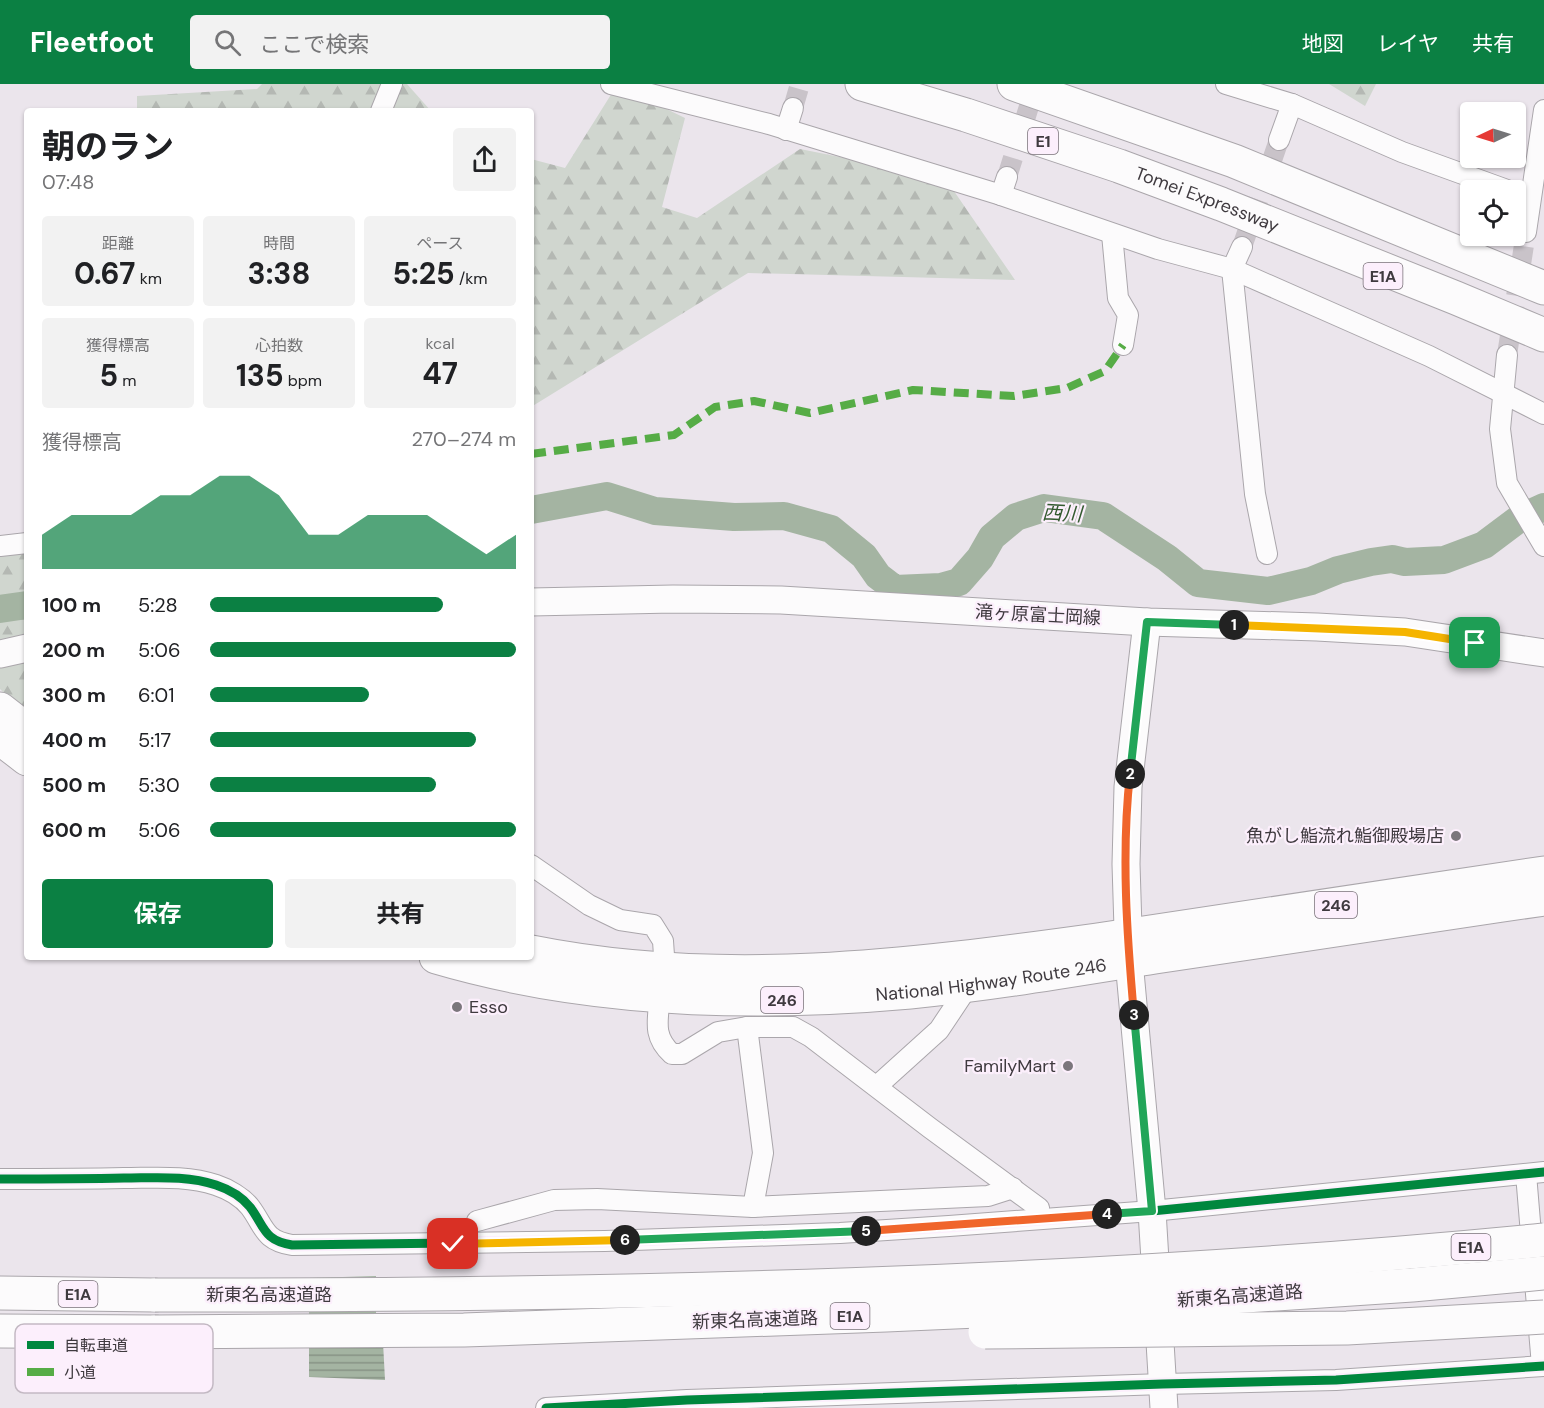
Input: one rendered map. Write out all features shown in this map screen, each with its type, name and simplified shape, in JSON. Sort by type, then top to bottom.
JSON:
[{"type":"highway","name":"Tomei Expressway","points":[[862,84],[1119,166],[1445,293],[1544,335]]},
{"type":"highway","points":[[1014,84],[1486,247],[1544,271]]},
{"type":"highway","points":[[1234,161],[1544,288]]},
{"type":"highway","name":"E1A","points":[[1221,204],[1450,306],[1544,351]]},
{"type":"highway","points":[[0,709],[24,728]]},
{"type":"highway","points":[[0,738],[24,757]]},
{"type":"highway","name":"National Highway Route 246","points":[[534,952],[620,966],[662,983],[776,1000],[900,993],[969,985],[1129,948],[1544,873]]},
{"type":"highway","name":"National Highway Route 246","points":[[446,960],[569,986],[662,983],[733,973],[817,972],[957,959],[1129,948],[1544,899]]},
{"type":"highway","points":[[1398,1254],[1544,1234]]},
{"type":"highway","name":"新東名高速道路","points":[[0,1293],[155,1295],[612,1292],[879,1283],[1044,1276],[1398,1254],[1544,1240]]},
{"type":"highway","name":"新東名高速道路","points":[[213,1332],[464,1330],[1112,1305],[1412,1285],[1544,1273]]},
{"type":"highway","points":[[464,1330],[1138,1332],[1347,1328],[1544,1317]]},
{"type":"highway","name":"新東名高速道路","points":[[0,1331],[15,1331]]},
{"type":"main road","name":"滝ヶ原富士岡線","points":[[534,602],[673,599],[781,600],[1147,622],[1317,627],[1405,632],[1544,653]]},
{"type":"main road","points":[[1147,622],[1128,787],[1126,864],[1129,948],[1152,1211],[1163,1396]]},
{"type":"main road","points":[[0,654],[24,649]]},
{"type":"street","points":[[382,108],[392,84]]},
{"type":"street","points":[[611,84],[1004,186],[1112,234],[1232,269],[1429,356],[1544,414]]},
{"type":"street","points":[[1226,84],[1292,104],[1402,152],[1479,180]]},
{"type":"street","points":[[1279,140],[1292,104]]},
{"type":"street","points":[[786,130],[793,108]]},
{"type":"street","points":[[1526,232],[1544,110]]},
{"type":"street","points":[[1112,234],[1118,298],[1128,315],[1123,345]]},
{"type":"street","points":[[1242,247],[1232,269],[1255,494],[1267,554]]},
{"type":"street","points":[[1506,355],[1500,429],[1507,483],[1544,546]]},
{"type":"street","points":[[0,546],[24,543]]},
{"type":"street","points":[[534,867],[589,905],[620,920],[652,925],[663,941],[658,1035],[663,1046],[672,1054],[682,1054],[718,1032],[747,1027],[793,1027],[811,1037],[1039,1208]]},
{"type":"street","points":[[877,1086],[939,1030],[969,985]]},
{"type":"street","points":[[747,1027],[764,1153],[753,1207]]},
{"type":"street","points":[[0,1179],[155,1178],[204,1182],[228,1190],[239,1197],[248,1205],[265,1233],[272,1239],[291,1245],[732,1237],[949,1226],[1152,1211],[1535,1173],[1543,1366],[1336,1380],[1163,1396],[687,1400],[546,1408]]},
{"type":"street","points":[[477,1221],[554,1200],[597,1199],[753,1207],[988,1196],[1012,1188]]},
{"type":"green space","points":[[262,84],[407,84],[428,108],[137,108],[137,96],[257,89]]},
{"type":"green space","points":[[1329,84],[1376,84],[1365,106]]},
{"type":"green space","points":[[617,85],[685,118],[662,207],[697,218],[800,149],[945,178],[1015,280],[748,273],[534,405],[534,160],[565,168]]},
{"type":"green space","points":[[24,541],[24,706],[13,702],[0,689],[0,545]]},
{"type":"shaded area","points":[[376,1276],[376,1341],[383,1342],[385,1380],[309,1377],[309,1278]]},
{"type":"waterway","name":"西川","points":[[534,509],[607,496],[655,511],[734,517],[784,516],[831,529],[864,556],[878,576],[895,589],[941,587],[959,582],[980,558],[992,537],[1016,517],[1044,508],[1103,516],[1167,558],[1198,583],[1268,591],[1311,581],[1338,570],[1371,562],[1392,559],[1405,562],[1444,560],[1484,545],[1520,518],[1544,507]]},
{"type":"waterway","name":"西川","points":[[0,609],[24,605]]},
{"type":"tunnel","points":[[793,108],[800,84]]},
{"type":"tunnel","points":[[1007,177],[1036,84]]},
{"type":"tunnel","points":[[1242,247],[1279,140]]},
{"type":"tunnel","points":[[1507,355],[1524,246]]},
{"type":"marked path","points":[[534,454],[674,435],[715,407],[754,401],[810,413],[913,390],[1014,396],[1067,388],[1105,371],[1123,345]]},
{"type":"cycle path","points":[[0,1179],[182,1178],[205,1182],[239,1197],[247,1203],[270,1236],[282,1243],[292,1245],[605,1241],[840,1233],[1152,1211],[1544,1172]]},
{"type":"cycle path","points":[[546,1408],[687,1400],[1336,1380],[1544,1366]]},
{"type":"place","name":"魚がし鮨流れ鮨御殿場店","points":[[1456,836]]},
{"type":"place","name":"Esso","points":[[457,1007]]},
{"type":"place","name":"FamilyMart","points":[[1068,1066]]},
{"type":"route","points":[[453,1244],[840,1233],[1152,1211],[1129,961],[1126,864],[1128,787],[1147,622],[1405,632],[1475,643]]}]
